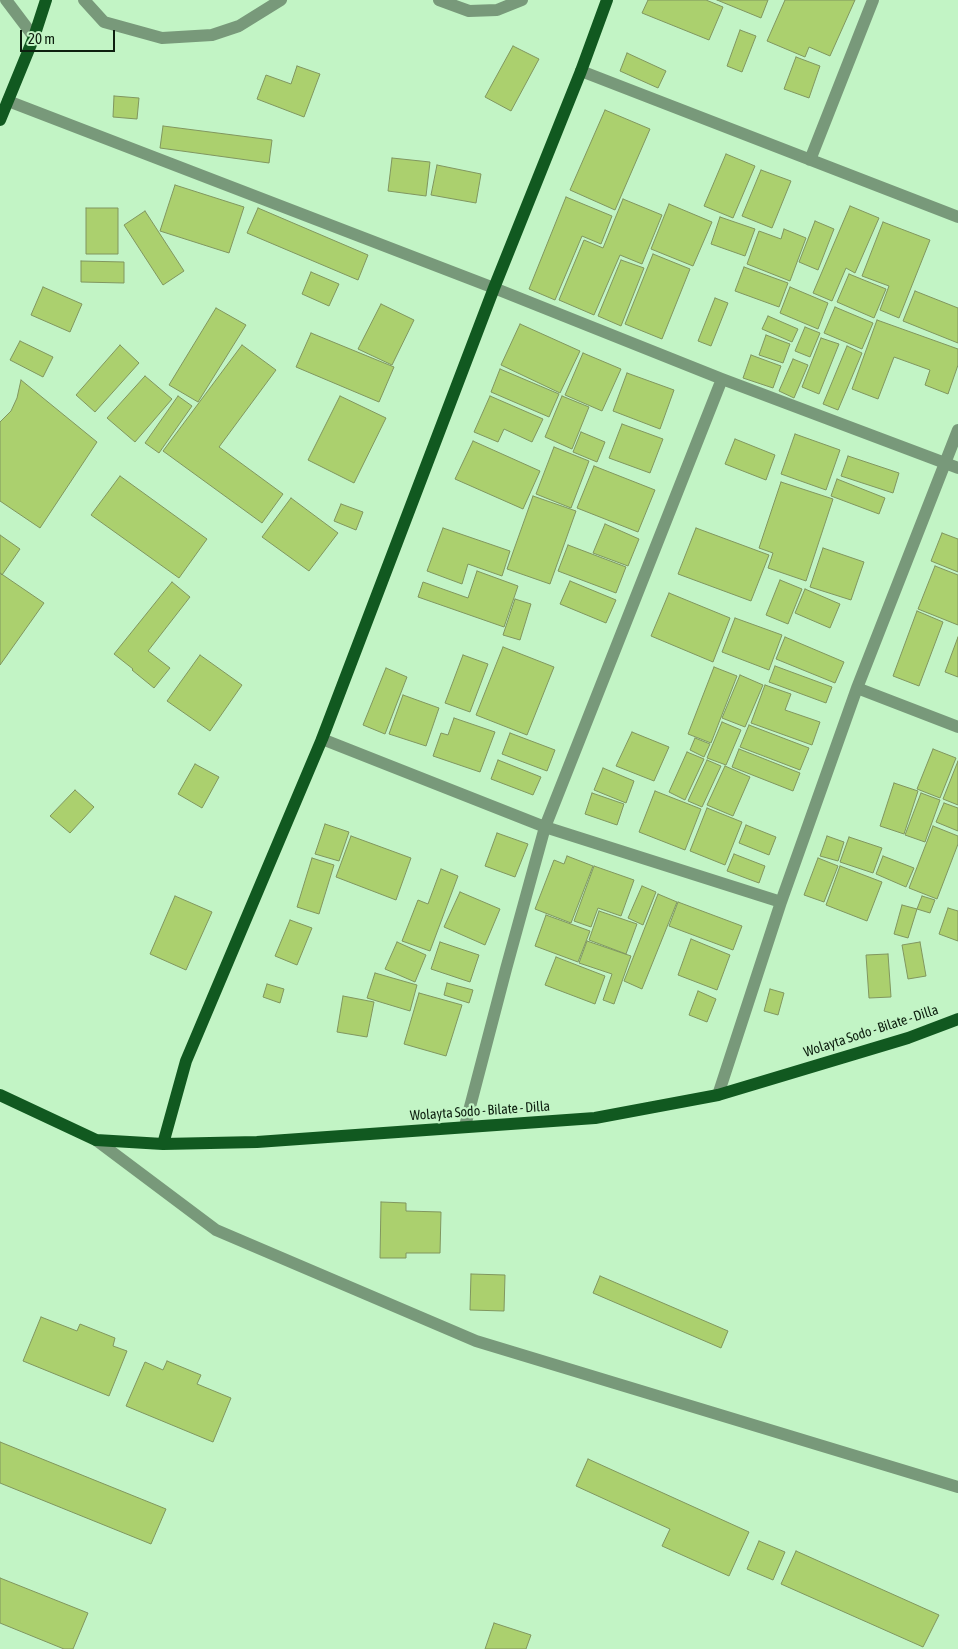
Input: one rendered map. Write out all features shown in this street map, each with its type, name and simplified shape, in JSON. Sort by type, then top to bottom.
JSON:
[{"type":"main road","points":[[0,120],[34,37],[46,0]]},
{"type":"main road","points":[[163,1144],[186,1061],[322,739],[494,288],[581,71],[607,0]]},
{"type":"main road","name":"Wolayta Sodo - Bilate - Dilla","points":[[0,1095],[96,1140],[163,1144],[257,1142],[596,1118],[718,1095],[908,1038],[958,1019]]},
{"type":"street","points":[[6,0],[34,37]]},
{"type":"street","points":[[84,0],[104,22],[162,38],[212,35],[239,26],[281,0]]},
{"type":"street","points":[[439,0],[469,11],[497,10],[522,0]]},
{"type":"street","points":[[810,160],[873,0]]},
{"type":"street","points":[[581,71],[958,218]]},
{"type":"street","points":[[8,101],[494,288],[722,379],[958,468]]},
{"type":"street","points":[[465,1126],[545,827],[722,379]]},
{"type":"street","points":[[718,1095],[781,902],[856,688],[958,430]]},
{"type":"street","points":[[856,688],[958,728]]},
{"type":"street","points":[[322,739],[545,827],[781,902]]},
{"type":"street","points":[[96,1140],[216,1230],[476,1341],[958,1487]]},
{"type":"building","points":[[648,0],[706,0],[723,7],[709,40],[642,13]]},
{"type":"building","points":[[717,0],[768,0],[761,18]]},
{"type":"building","points":[[785,0],[855,0],[830,56],[809,47],[805,57],[767,41]]},
{"type":"building","points":[[740,30],[756,36],[742,72],[727,66]]},
{"type":"building","points":[[513,46],[539,59],[511,111],[485,97]]},
{"type":"building","points":[[627,53],[666,71],[658,88],[620,71]]},
{"type":"building","points":[[796,57],[820,66],[809,98],[784,89]]},
{"type":"building","points":[[297,66],[320,74],[304,117],[257,99],[266,75],[291,84]]},
{"type":"building","points":[[114,96],[139,98],[137,119],[113,117]]},
{"type":"building","points":[[605,110],[650,129],[615,210],[570,190]]},
{"type":"building","points":[[163,126],[272,140],[269,163],[160,148]]},
{"type":"building","points":[[726,154],[755,166],[733,218],[704,206]]},
{"type":"building","points":[[392,158],[430,162],[426,196],[388,191]]},
{"type":"building","points":[[437,165],[481,174],[476,203],[431,195]]},
{"type":"building","points":[[761,170],[791,181],[772,228],[742,216]]},
{"type":"building","points":[[175,185],[244,207],[229,253],[160,231]]},
{"type":"building","points":[[566,197],[612,216],[601,244],[582,236],[555,300],[529,289]]},
{"type":"building","points":[[623,199],[662,215],[642,264],[620,255],[594,315],[559,300],[584,240],[603,248]]},
{"type":"building","points":[[669,204],[712,222],[693,266],[651,249]]},
{"type":"building","points":[[850,206],[879,218],[855,273],[846,268],[832,301],[813,293]]},
{"type":"building","points":[[86,208],[118,208],[118,254],[86,254]]},
{"type":"building","points":[[258,208],[368,255],[358,280],[247,233]]},
{"type":"building","points":[[145,211],[184,271],[163,285],[124,225]]},
{"type":"building","points":[[720,217],[755,229],[745,256],[711,244]]},
{"type":"building","points":[[815,221],[834,229],[818,270],[799,262]]},
{"type":"building","points":[[883,222],[930,240],[899,318],[880,310],[889,286],[862,276]]},
{"type":"building","points":[[784,229],[806,238],[790,281],[747,264],[759,231],[781,239]]},
{"type":"building","points":[[653,254],[690,269],[662,339],[625,324]]},
{"type":"building","points":[[621,260],[644,268],[621,326],[598,316]]},
{"type":"building","points":[[81,261],[124,262],[124,283],[81,282]]},
{"type":"building","points":[[744,267],[788,283],[779,307],[735,291]]},
{"type":"building","points":[[311,272],[339,284],[329,306],[302,294]]},
{"type":"building","points":[[849,274],[886,289],[874,318],[837,302]]},
{"type":"building","points":[[43,287],[82,304],[70,332],[31,315]]},
{"type":"building","points":[[790,287],[828,303],[818,329],[780,313]]},
{"type":"building","points":[[915,291],[958,308],[958,343],[903,321]]},
{"type":"building","points":[[715,298],[728,303],[711,346],[698,341]]},
{"type":"building","points":[[381,304],[414,320],[392,365],[358,349]]},
{"type":"building","points":[[835,307],[873,323],[862,349],[824,333]]},
{"type":"building","points":[[216,308],[246,325],[198,402],[169,385]]},
{"type":"building","points":[[768,316],[798,329],[792,342],[762,329]]},
{"type":"building","points":[[877,320],[958,349],[958,365],[948,394],[925,385],[930,370],[894,357],[878,399],[852,389]]},
{"type":"building","points":[[520,324],[580,351],[560,393],[501,365]]},
{"type":"building","points":[[805,327],[820,333],[810,357],[795,351]]},
{"type":"building","points":[[311,333],[394,367],[379,402],[296,367]]},
{"type":"building","points":[[766,335],[790,344],[783,363],[759,355]]},
{"type":"building","points":[[821,338],[839,344],[819,394],[802,387]]},
{"type":"building","points":[[20,341],[53,357],[43,377],[10,360]]},
{"type":"building","points":[[120,345],[139,363],[95,412],[76,395]]},
{"type":"building","points":[[242,345],[276,370],[219,447],[283,494],[262,523],[163,451]]},
{"type":"building","points":[[847,346],[862,353],[838,410],[823,404]]},
{"type":"building","points":[[583,353],[621,369],[602,411],[565,395]]},
{"type":"building","points":[[751,355],[781,366],[773,388],[743,378]]},
{"type":"building","points":[[793,359],[808,365],[794,398],[779,391]]},
{"type":"building","points":[[500,369],[559,394],[549,417],[491,392]]},
{"type":"building","points":[[627,373],[674,390],[660,429],[613,411]]},
{"type":"building","points":[[145,376],[172,399],[135,442],[107,418]]},
{"type":"building","points":[[21,380],[97,442],[40,528],[0,501],[0,422],[11,411],[17,398]]},
{"type":"building","points":[[178,396],[192,406],[159,453],[145,443]]},
{"type":"building","points":[[340,396],[386,418],[354,483],[308,460]]},
{"type":"building","points":[[490,396],[543,419],[532,442],[504,429],[498,442],[474,432]]},
{"type":"building","points":[[562,396],[589,407],[572,449],[545,437]]},
{"type":"building","points":[[622,424],[663,439],[650,473],[609,458]]},
{"type":"building","points":[[581,432],[605,442],[597,462],[573,452]]},
{"type":"building","points":[[795,434],[840,450],[826,490],[781,474]]},
{"type":"building","points":[[735,439],[775,455],[766,480],[725,464]]},
{"type":"building","points":[[473,441],[540,471],[523,509],[455,479]]},
{"type":"building","points":[[554,447],[589,461],[571,508],[536,494]]},
{"type":"building","points":[[848,456],[899,473],[893,493],[841,476]]},
{"type":"building","points":[[594,466],[655,490],[638,532],[577,508]]},
{"type":"building","points":[[120,476],[207,539],[179,578],[91,515]]},
{"type":"building","points":[[837,479],[885,498],[879,514],[831,496]]},
{"type":"building","points":[[781,482],[833,499],[806,581],[768,568],[773,553],[759,548]]},
{"type":"building","points":[[533,496],[576,511],[550,584],[507,569]]},
{"type":"building","points":[[291,498],[338,533],[309,571],[262,537]]},
{"type":"building","points":[[341,504],[363,512],[356,530],[334,521]]},
{"type":"building","points":[[605,524],[639,539],[628,566],[593,553]]},
{"type":"building","points":[[443,528],[510,551],[502,576],[468,564],[462,584],[427,571]]},
{"type":"building","points":[[696,528],[769,555],[751,601],[678,574]]},
{"type":"building","points":[[942,533],[958,539],[958,572],[931,561]]},
{"type":"building","points":[[0,535],[20,549],[2,575],[0,573]]},
{"type":"building","points":[[568,545],[626,567],[616,593],[558,571]]},
{"type":"building","points":[[823,548],[864,562],[851,600],[810,587]]},
{"type":"building","points":[[935,566],[958,575],[958,625],[918,609]]},
{"type":"building","points":[[477,571],[518,586],[504,627],[418,597],[423,582],[468,598]]},
{"type":"building","points":[[0,573],[44,603],[0,665]]},
{"type":"building","points":[[780,580],[802,589],[788,624],[766,615]]},
{"type":"building","points":[[570,581],[616,600],[606,623],[560,604]]},
{"type":"building","points":[[172,582],[190,597],[148,651],[170,668],[154,688],[114,654]]},
{"type":"building","points":[[805,589],[840,604],[830,628],[795,613]]},
{"type":"building","points":[[669,593],[730,618],[713,662],[651,636]]},
{"type":"building","points":[[515,599],[531,604],[520,640],[503,635]]},
{"type":"building","points":[[917,611],[943,622],[919,686],[893,676]]},
{"type":"building","points":[[735,618],[782,635],[769,670],[722,652]]},
{"type":"building","points":[[785,637],[844,662],[835,683],[776,659]]},
{"type":"building","points":[[958,637],[958,677],[945,672]]},
{"type":"building","points":[[503,647],[554,667],[527,735],[476,715]]},
{"type":"building","points":[[200,655],[242,685],[210,731],[167,701]]},
{"type":"building","points":[[463,655],[488,664],[470,712],[445,703]]},
{"type":"building","points":[[775,666],[832,687],[826,703],[769,682]]},
{"type":"building","points":[[714,667],[737,676],[711,743],[688,734]]},
{"type":"building","points":[[386,668],[407,677],[385,734],[363,725]]},
{"type":"building","points":[[740,675],[763,685],[745,727],[722,718]]},
{"type":"building","points":[[765,685],[791,694],[785,710],[820,722],[812,745],[751,723]]},
{"type":"building","points":[[403,695],[439,708],[426,746],[389,734]]},
{"type":"building","points":[[454,718],[495,732],[480,772],[433,756],[441,733],[448,735]]},
{"type":"building","points":[[722,722],[741,730],[726,765],[707,758]]},
{"type":"building","points":[[749,725],[809,748],[800,770],[740,747]]},
{"type":"building","points":[[632,732],[669,747],[654,781],[616,766]]},
{"type":"building","points":[[510,733],[555,750],[547,771],[502,754]]},
{"type":"building","points":[[695,738],[710,744],[704,757],[690,750]]},
{"type":"building","points":[[739,749],[800,773],[793,791],[732,767]]},
{"type":"building","points":[[933,749],[956,758],[940,798],[917,789]]},
{"type":"building","points":[[687,752],[704,759],[685,800],[669,792]]},
{"type":"building","points":[[498,760],[541,777],[533,795],[491,779]]},
{"type":"building","points":[[707,760],[721,766],[702,807],[688,801]]},
{"type":"building","points":[[958,761],[958,805],[943,799]]},
{"type":"building","points":[[195,764],[219,777],[202,808],[178,794]]},
{"type":"building","points":[[725,766],[750,777],[733,816],[707,805]]},
{"type":"building","points":[[603,768],[634,781],[626,803],[594,790]]},
{"type":"building","points":[[894,783],[918,791],[904,834],[880,826]]},
{"type":"building","points":[[75,790],[94,807],[70,833],[50,816]]},
{"type":"building","points":[[655,791],[701,809],[685,850],[639,832]]},
{"type":"building","points":[[592,793],[624,804],[617,825],[585,814]]},
{"type":"building","points":[[921,793],[940,800],[925,842],[905,835]]},
{"type":"building","points":[[944,803],[958,808],[958,831],[936,822]]},
{"type":"building","points":[[707,808],[742,822],[725,865],[690,851]]},
{"type":"building","points":[[325,824],[349,832],[339,861],[315,854]]},
{"type":"building","points":[[746,825],[776,837],[769,855],[739,843]]},
{"type":"building","points":[[933,826],[958,836],[958,844],[937,899],[909,888]]},
{"type":"building","points":[[497,833],[528,844],[515,877],[485,866]]},
{"type":"building","points":[[351,836],[411,858],[396,900],[336,877]]},
{"type":"building","points":[[827,836],[844,842],[838,861],[820,856]]},
{"type":"building","points":[[849,837],[882,848],[873,873],[840,862]]},
{"type":"building","points":[[734,854],[765,866],[759,883],[727,871]]},
{"type":"building","points":[[567,856],[593,866],[571,923],[535,909],[554,860],[564,864]]},
{"type":"building","points":[[883,856],[914,868],[906,887],[876,874]]},
{"type":"building","points":[[312,858],[334,865],[319,914],[297,907]]},
{"type":"building","points":[[818,858],[838,866],[824,902],[804,895]]},
{"type":"building","points":[[594,866],[634,880],[621,916],[598,908],[591,927],[574,921]]},
{"type":"building","points":[[840,866],[882,882],[867,921],[826,905]]},
{"type":"building","points":[[441,869],[458,876],[430,951],[402,941],[418,900],[428,904]]},
{"type":"building","points":[[642,886],[656,892],[643,925],[628,918]]},
{"type":"building","points":[[460,892],[500,909],[485,945],[444,927]]},
{"type":"building","points":[[658,894],[677,902],[642,989],[624,981]]},
{"type":"building","points":[[175,896],[212,912],[186,970],[150,954]]},
{"type":"building","points":[[922,896],[935,900],[930,913],[917,909]]},
{"type":"building","points":[[678,902],[742,926],[733,950],[669,926]]},
{"type":"building","points":[[902,905],[917,909],[908,938],[894,934]]},
{"type":"building","points":[[948,908],[958,911],[958,941],[939,934]]},
{"type":"building","points":[[599,911],[637,924],[626,954],[589,940]]},
{"type":"building","points":[[546,915],[590,931],[578,962],[535,946]]},
{"type":"building","points":[[290,920],[312,928],[297,965],[275,956]]},
{"type":"building","points":[[691,939],[730,955],[717,990],[678,975]]},
{"type":"building","points":[[587,941],[631,956],[614,1004],[603,1000],[612,974],[579,963]]},
{"type":"building","points":[[397,942],[426,955],[415,982],[385,969]]},
{"type":"building","points":[[440,942],[479,955],[470,982],[431,969]]},
{"type":"building","points":[[920,942],[926,976],[908,979],[902,945]]},
{"type":"building","points":[[888,954],[891,997],[869,998],[866,955]]},
{"type":"building","points":[[556,957],[605,976],[595,1004],[545,985]]},
{"type":"building","points":[[375,973],[417,985],[410,1011],[367,998]]},
{"type":"building","points":[[447,983],[473,990],[469,1003],[444,995]]},
{"type":"building","points":[[267,984],[284,989],[280,1003],[263,997]]},
{"type":"building","points":[[770,989],[784,993],[778,1015],[764,1011]]},
{"type":"building","points":[[698,991],[716,999],[707,1022],[689,1015]]},
{"type":"building","points":[[419,993],[462,1005],[446,1056],[404,1044]]},
{"type":"building","points":[[343,996],[374,1002],[367,1037],[337,1032]]},
{"type":"building","points":[[381,1202],[406,1203],[406,1211],[441,1212],[440,1253],[406,1253],[406,1258],[380,1258]]},
{"type":"building","points":[[471,1274],[505,1275],[504,1311],[470,1310]]},
{"type":"building","points":[[600,1276],[728,1331],[721,1348],[593,1293]]},
{"type":"building","points":[[41,1317],[77,1331],[80,1324],[115,1338],[113,1346],[127,1351],[109,1396],[23,1361]]},
{"type":"building","points":[[167,1361],[201,1375],[197,1384],[231,1398],[213,1442],[126,1406],[145,1362],[163,1370]]},
{"type":"building","points":[[0,1442],[166,1509],[151,1544],[0,1483]]},
{"type":"building","points":[[588,1459],[749,1532],[729,1576],[662,1546],[670,1529],[576,1486]]},
{"type":"building","points":[[759,1541],[785,1552],[773,1580],[747,1569]]},
{"type":"building","points":[[796,1551],[939,1615],[923,1647],[781,1584]]},
{"type":"building","points":[[0,1578],[88,1613],[73,1649],[64,1649],[0,1623]]},
{"type":"building","points":[[494,1623],[531,1635],[526,1649],[485,1649]]}]
